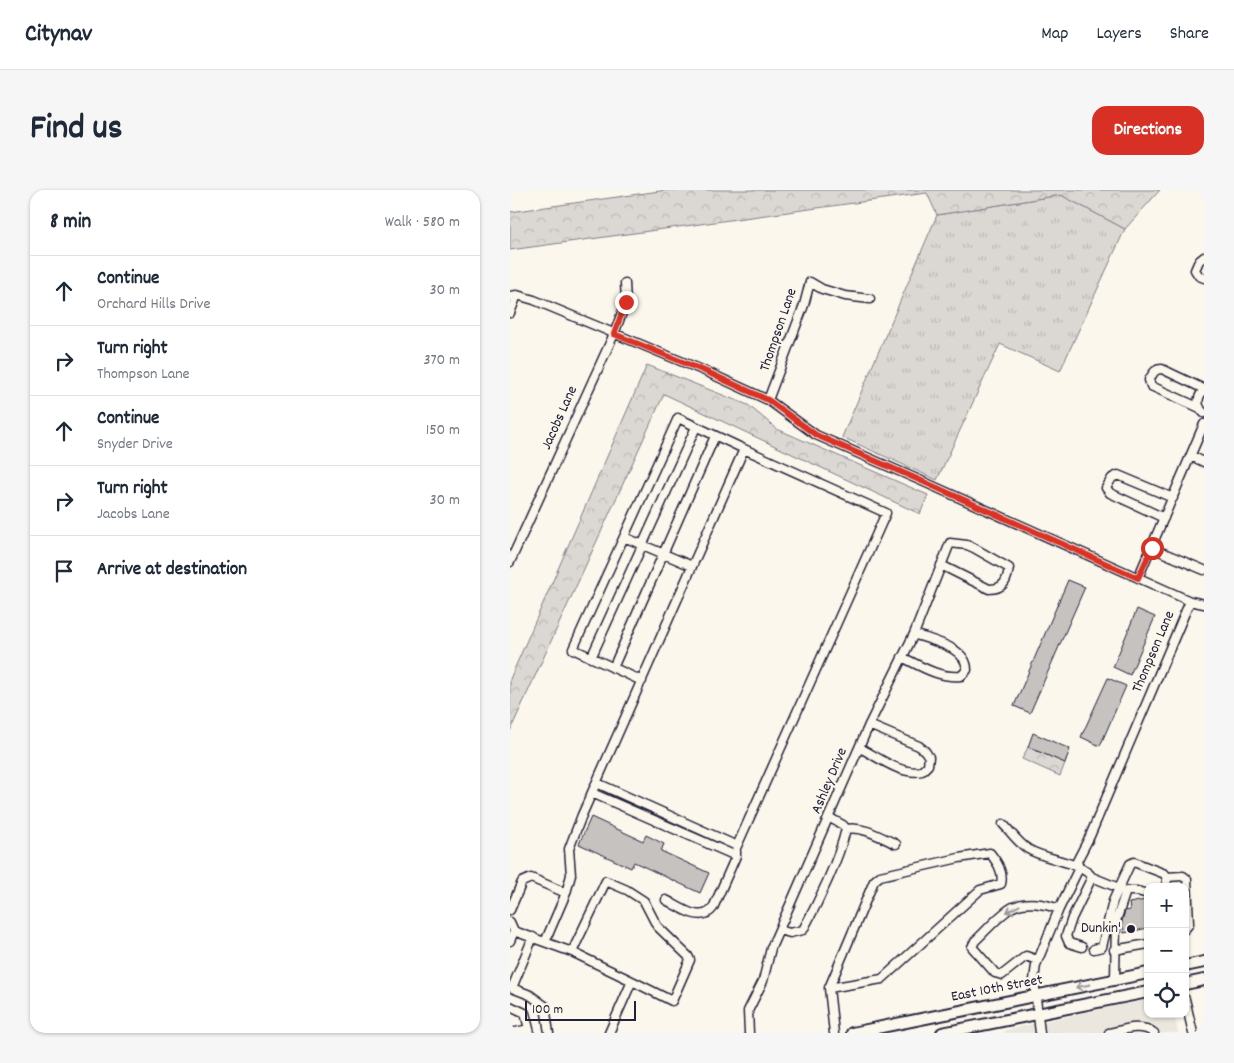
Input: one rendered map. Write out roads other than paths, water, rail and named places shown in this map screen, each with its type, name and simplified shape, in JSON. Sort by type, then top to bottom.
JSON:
[{"type":"main road","points":[[1189,965],[1204,962]]},
{"type":"main road","name":"East 10th Street","points":[[852,1033],[1144,974]]},
{"type":"main road","points":[[1189,983],[1204,980]]},
{"type":"main road","points":[[942,1033],[1144,993]]},
{"type":"street","points":[[1204,258],[1200,259],[1196,270],[1197,274],[1204,278]]},
{"type":"street","name":"Thompson Lane","points":[[870,299],[845,296],[822,289],[810,282],[804,305],[768,400],[816,435],[1190,601],[1094,827],[1077,861],[1079,868],[1037,960],[1034,975],[1040,1033]]},
{"type":"street","name":"Jacobs Lane","points":[[510,562],[614,334],[626,302],[625,283]]},
{"type":"street","points":[[510,313],[514,296],[534,300],[707,372],[768,400]]},
{"type":"street","points":[[1162,368],[1204,390],[1198,400],[1202,410],[1151,386],[1149,380],[1154,371],[1162,368]]},
{"type":"street","points":[[642,681],[573,649],[678,418],[886,513],[737,846],[736,856],[713,908],[705,916],[696,915],[666,900]]},
{"type":"street","points":[[1138,578],[1204,424]]},
{"type":"street","points":[[591,658],[696,427]]},
{"type":"street","points":[[613,668],[715,436]]},
{"type":"street","points":[[545,942],[566,894],[571,875],[569,849],[744,449]]},
{"type":"street","points":[[1191,456],[1204,462]]},
{"type":"street","points":[[1164,518],[1110,494],[1106,488],[1112,478],[1118,475],[1173,498]]},
{"type":"street","points":[[624,537],[692,566]]},
{"type":"street","name":"Ashley Drive","points":[[748,1033],[748,1011],[763,981],[771,948],[869,726],[914,634],[941,565],[950,543],[967,545],[1010,568],[1008,579],[1004,585],[997,589],[989,589],[941,565]]},
{"type":"street","points":[[1152,548],[1204,570]]},
{"type":"street","points":[[1190,601],[1204,604]]},
{"type":"street","points":[[902,657],[934,673],[945,676],[961,676],[967,670],[964,657],[956,651],[914,634]]},
{"type":"street","points":[[860,748],[894,766],[910,772],[922,771],[928,765],[929,757],[919,746],[869,726]]},
{"type":"street","points":[[597,783],[737,846]]},
{"type":"street","points":[[592,793],[736,856]]},
{"type":"street","points":[[779,930],[790,933],[803,930],[812,915],[843,843],[846,830],[843,825],[830,818]]},
{"type":"street","points":[[1003,824],[1027,849],[1079,868],[1089,873],[1092,877],[1119,888]]},
{"type":"street","points":[[846,830],[854,828],[864,829],[896,844]]},
{"type":"street","points":[[829,988],[882,979],[980,890],[1001,884],[1002,878],[998,863],[990,854],[959,858],[880,876],[874,881],[829,988],[834,1033]]},
{"type":"street","points":[[1098,948],[1114,901],[1130,864],[1134,862],[1165,874],[1166,883]]},
{"type":"street","points":[[1166,877],[1183,876],[1187,879],[1188,924],[1186,928]]},
{"type":"street","points":[[1082,947],[1069,943],[1066,936],[1072,918],[1092,877]]},
{"type":"street","points":[[510,910],[522,882],[531,878],[566,894]]},
{"type":"street","points":[[514,931],[572,952],[672,1000],[690,960],[657,926],[644,901],[627,890],[606,882],[572,952]]},
{"type":"street","points":[[1115,980],[1114,950],[1116,922],[1126,892],[1137,891],[1144,893]]},
{"type":"street","points":[[1037,960],[1026,956],[1002,975],[996,973],[972,947],[975,941],[1013,907],[1029,904],[1046,904],[1059,910]]},
{"type":"street","points":[[510,922],[514,931],[510,940]]},
{"type":"street","points":[[533,937],[512,988],[530,994],[545,1006],[549,1033]]},
{"type":"street","points":[[1114,950],[1144,945]]},
{"type":"street","points":[[609,1033],[632,980]]},
{"type":"street","points":[[510,1006],[525,1013],[529,1031],[511,1033]]},
{"type":"street","points":[[1189,1016],[1193,1033]]},
{"type":"street","points":[[1109,1033],[1138,1028],[1149,1029],[1154,1033]]},
{"type":"place","name":"Dunkin'","points":[[1131,929]]}]
